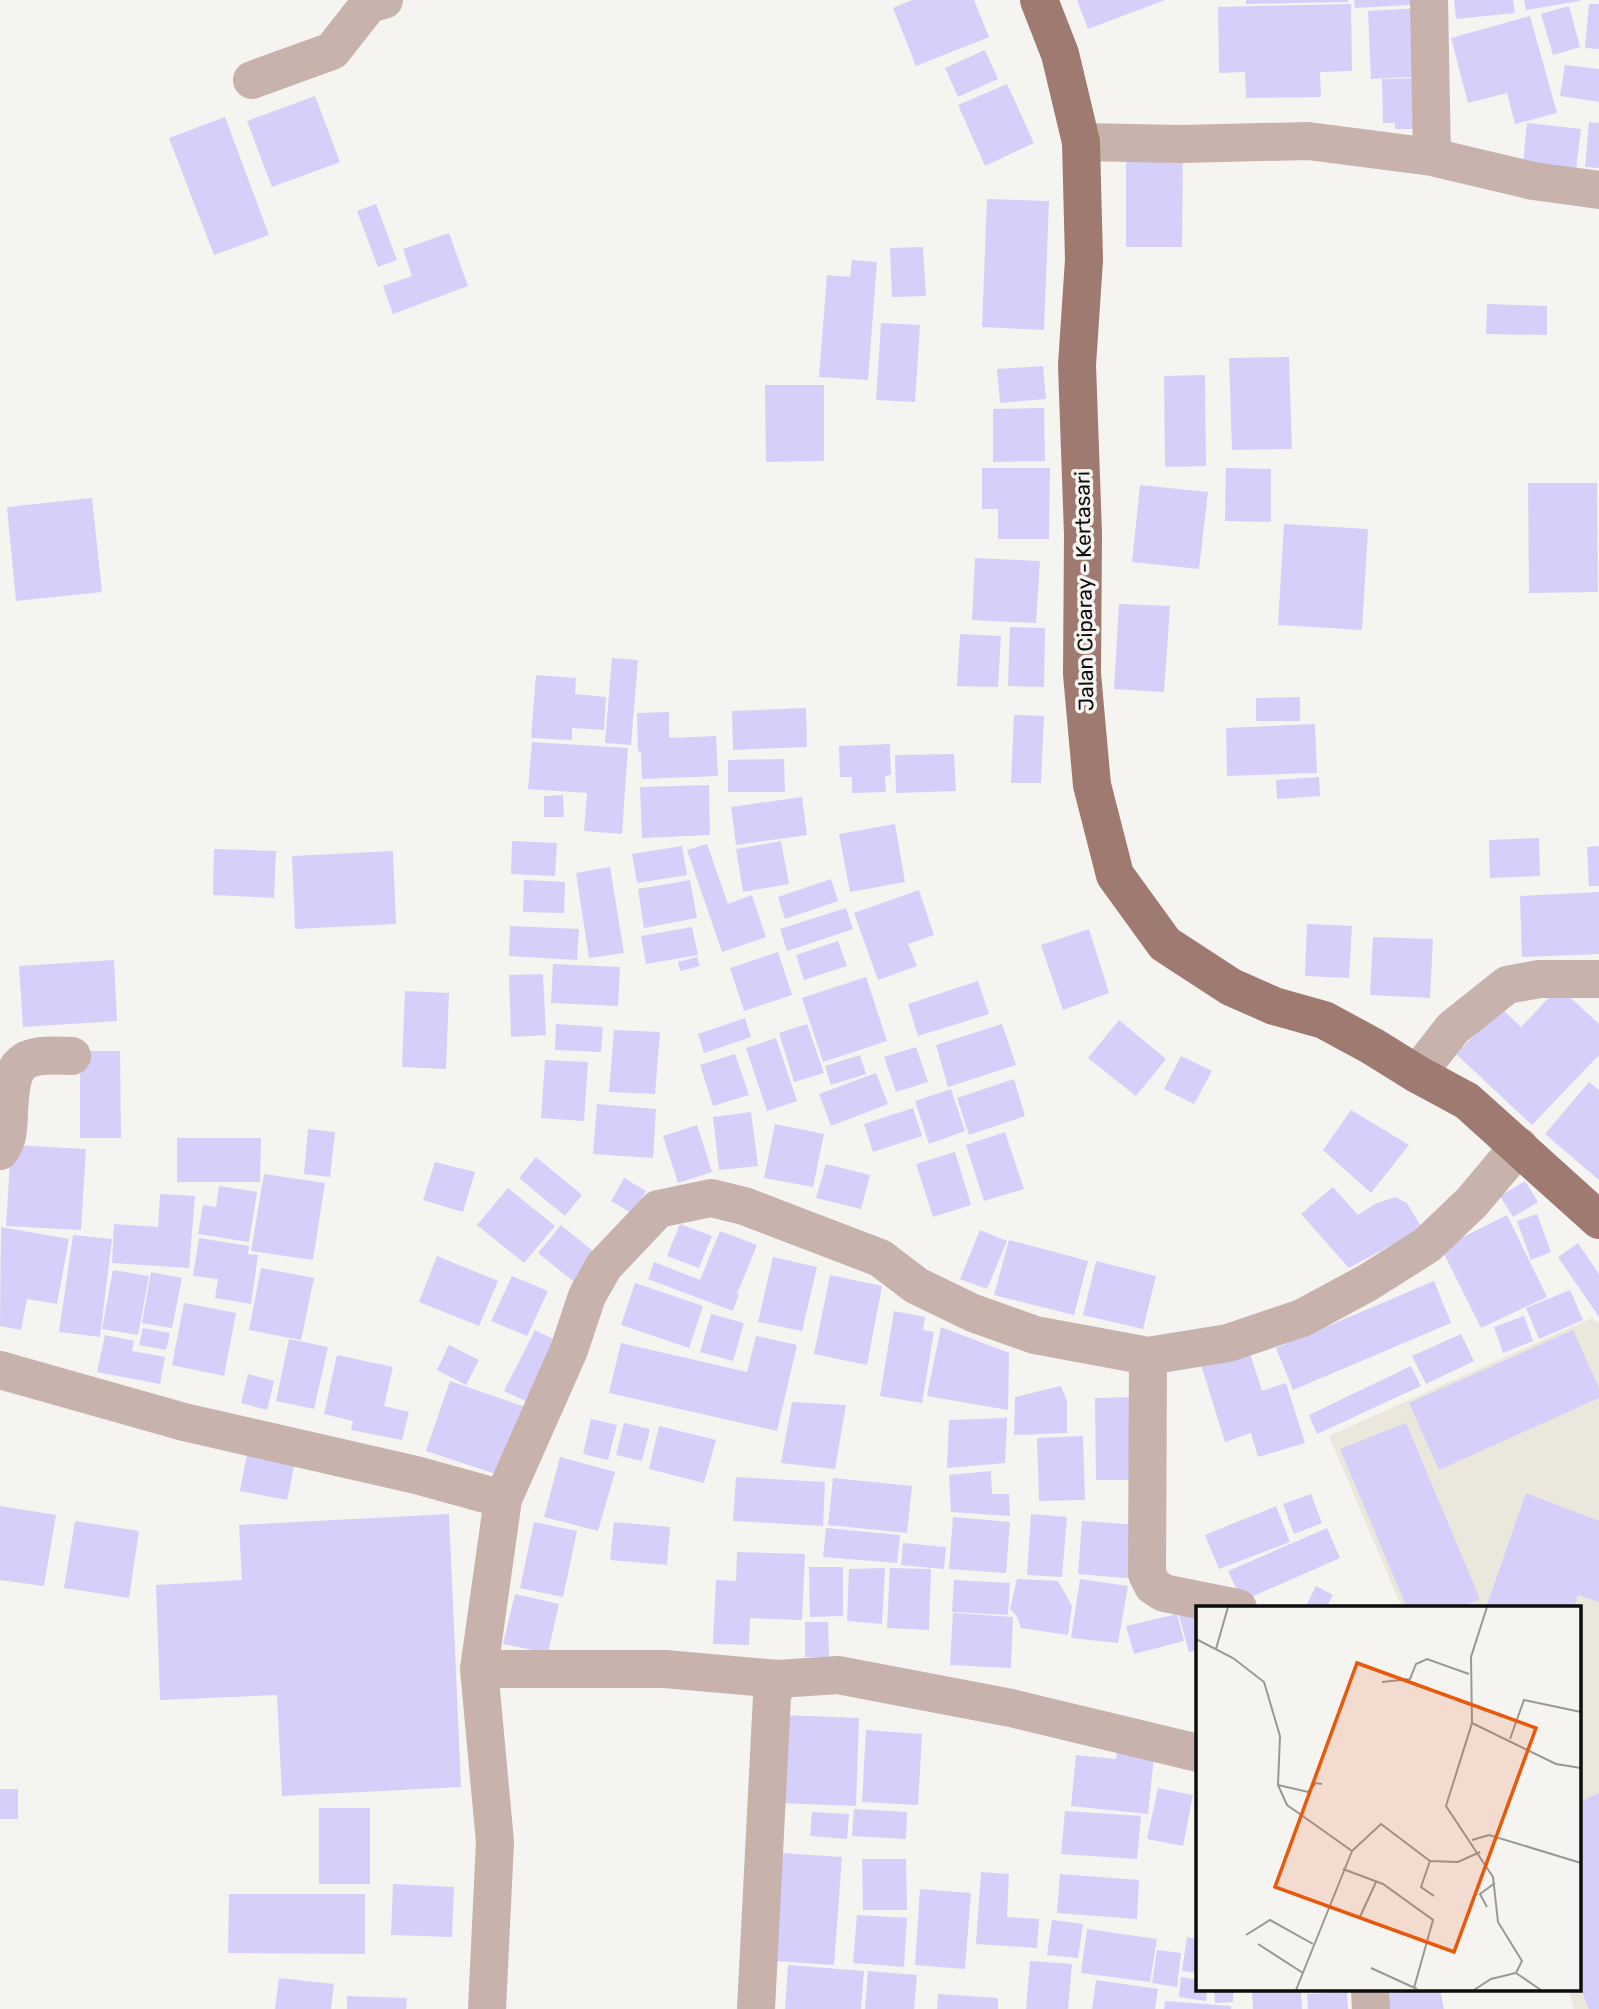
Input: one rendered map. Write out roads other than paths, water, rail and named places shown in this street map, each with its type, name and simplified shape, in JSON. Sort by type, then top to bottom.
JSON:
[{"type":"main road","name":"Jalan Ciparay - Kertasari","points":[[1039,0],[1060,54],[1081,142],[1083,260],[1077,365],[1083,534],[1082,674],[1092,785],[1115,874],[1166,944],[1231,987],[1274,1006],[1324,1020],[1467,1101],[1599,1220]]},
{"type":"street","points":[[252,80],[332,51],[369,4],[384,0]]},
{"type":"street","points":[[1429,0],[1432,157]]},
{"type":"street","points":[[1081,142],[1181,144],[1308,141],[1432,157],[1533,181],[1599,190]]},
{"type":"street","points":[[1417,1074],[1453,1028],[1507,985],[1539,979],[1599,979]]},
{"type":"street","points":[[0,1151],[8,1140],[9,1095],[18,1066],[27,1058],[46,1055],[72,1056]]},
{"type":"street","points":[[487,2009],[495,1842],[479,1669],[503,1499],[569,1350],[587,1296],[604,1266],[657,1209],[711,1198],[744,1206],[880,1258],[917,1286],[973,1313],[1035,1335],[1148,1356],[1241,1339],[1303,1318],[1367,1283],[1427,1245],[1472,1202],[1519,1146]]},
{"type":"street","points":[[1148,1356],[1147,1574],[1153,1586],[1164,1593],[1228,1606]]},
{"type":"street","points":[[0,1370],[184,1422],[416,1475],[503,1499]]},
{"type":"street","points":[[479,1669],[665,1669],[778,1678],[838,1675],[1010,1708],[1196,1753]]},
{"type":"street","points":[[756,2009],[772,1696],[778,1678]]}]
